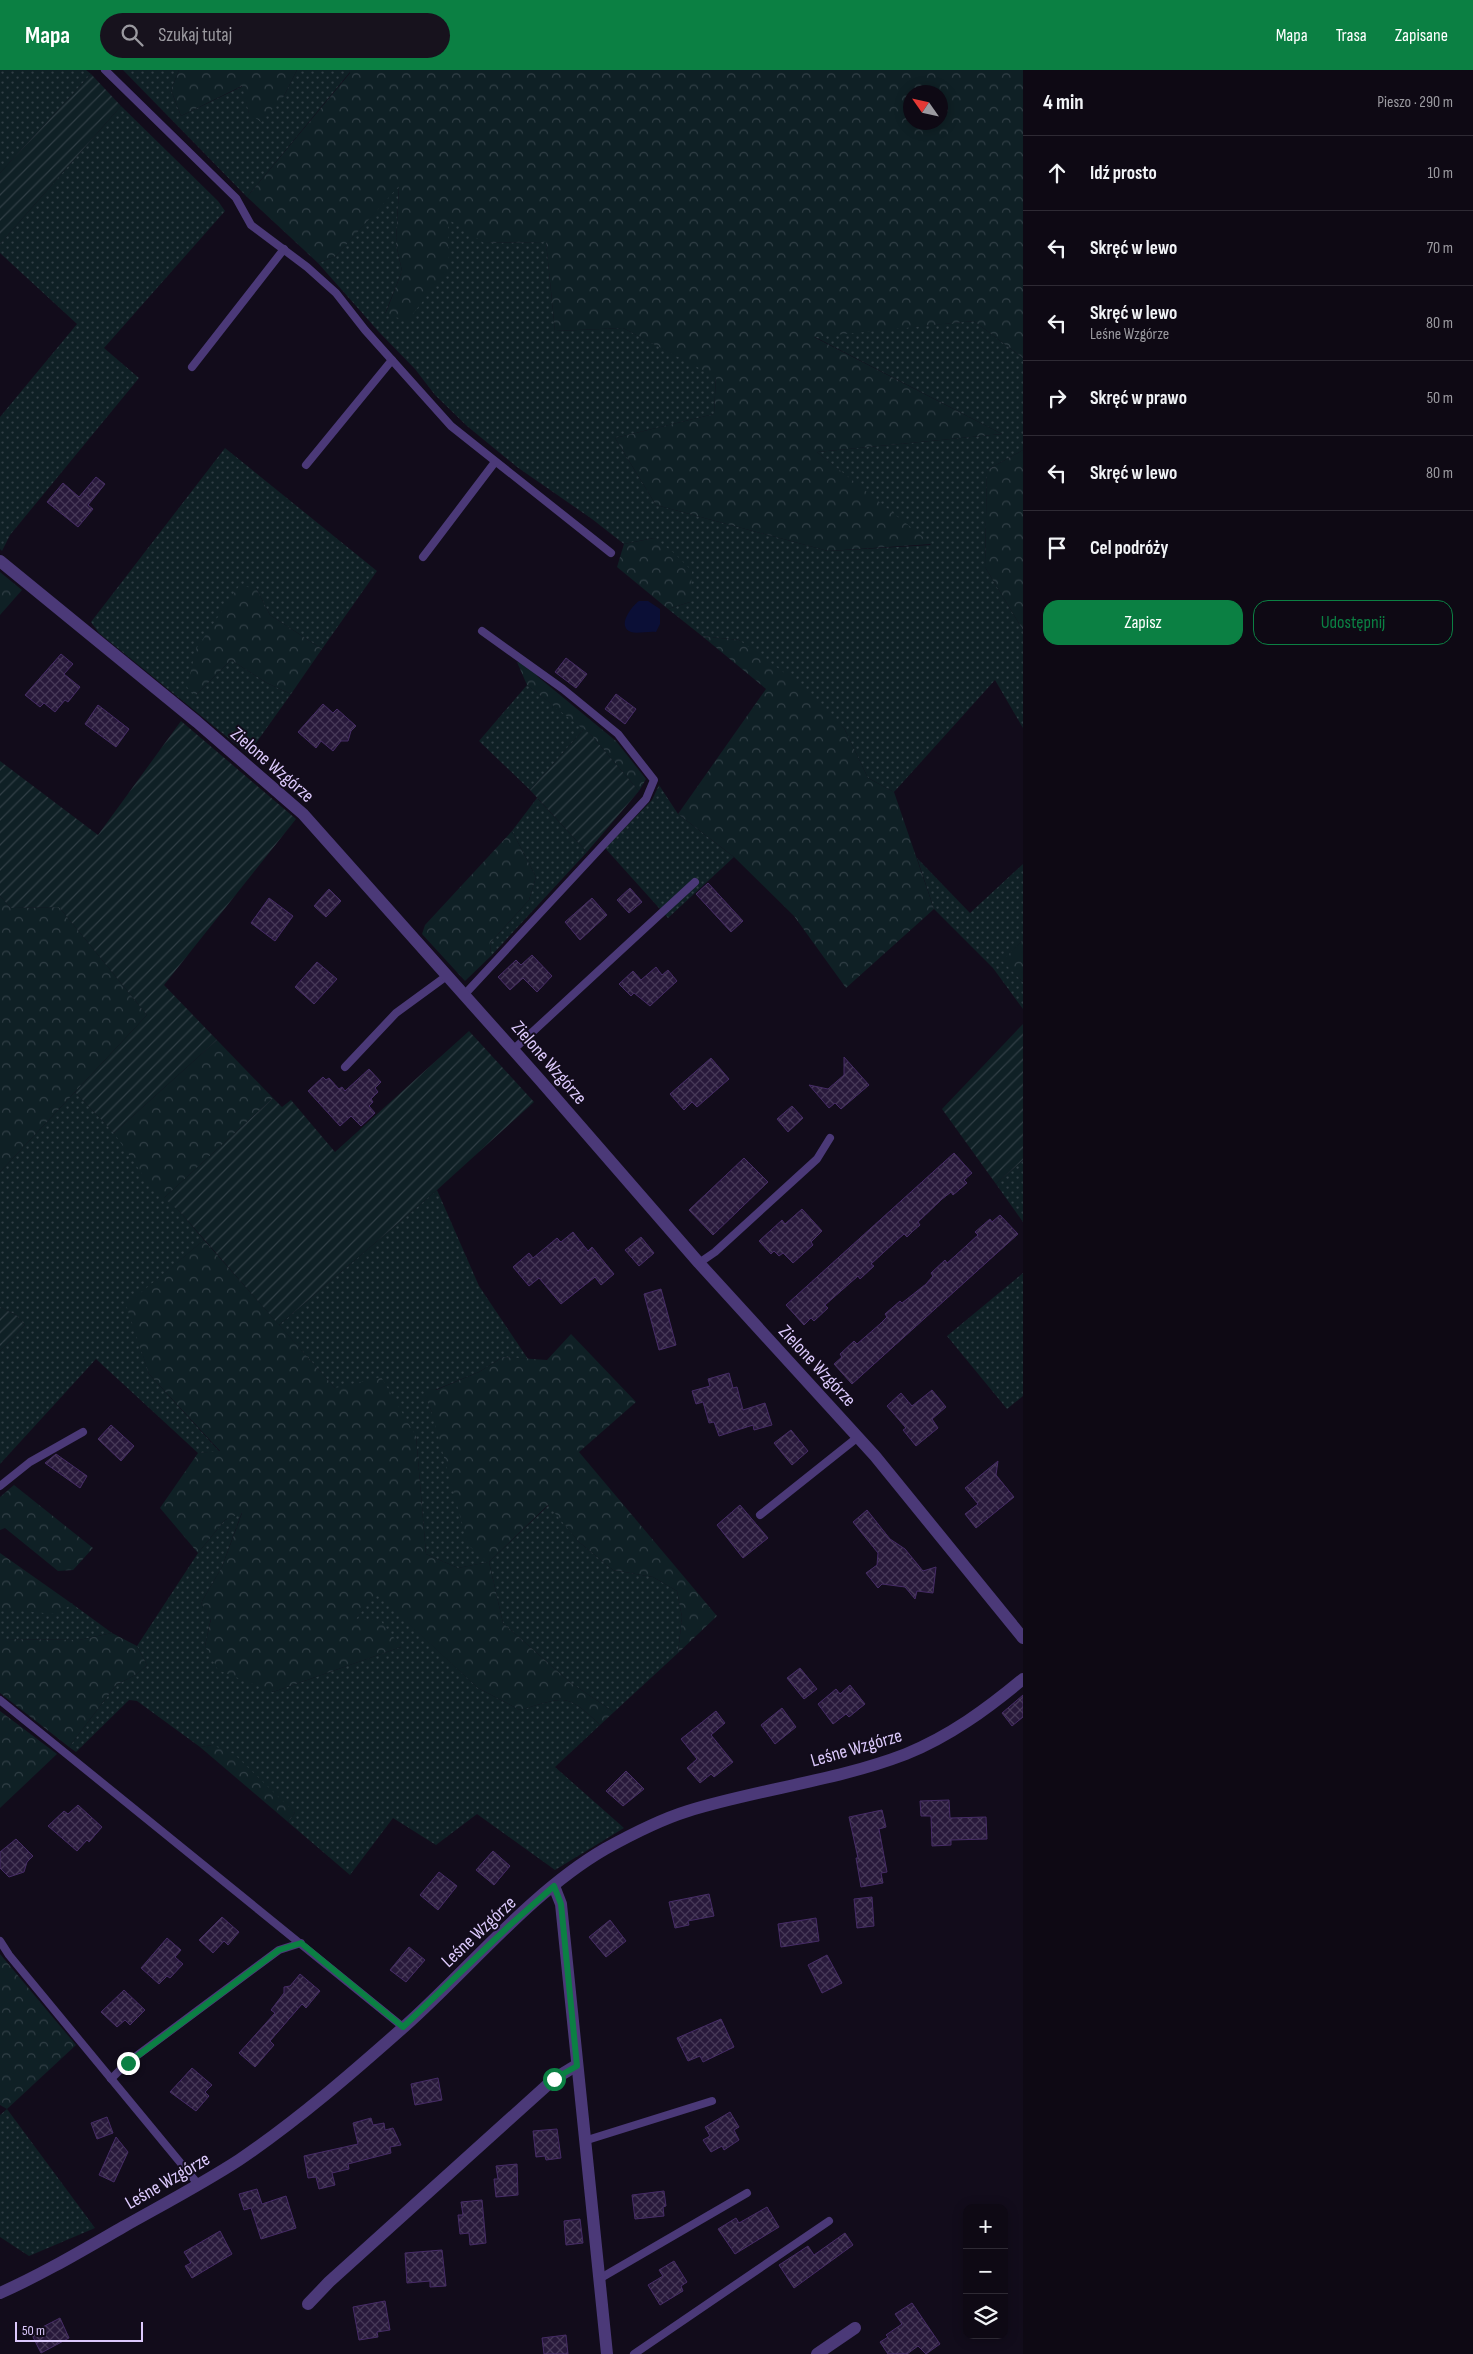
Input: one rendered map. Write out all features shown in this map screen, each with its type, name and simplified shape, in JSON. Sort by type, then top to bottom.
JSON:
[{"type":"street","name":"Zielone Wzgórze","points":[[0,560],[204,728],[303,814],[514,1049],[699,1263],[858,1437],[1023,1638]]},
{"type":"street","name":"Leśne Wzgórze","points":[[0,2293],[33,2278],[198,2184],[237,2161],[282,2130],[403,2027],[510,1925],[554,1886],[602,1851],[644,1828],[679,1815],[906,1754],[952,1732],[995,1702],[1023,1678]]},
{"type":"street","points":[[554,1886],[561,1904],[607,2354]]},
{"type":"street","points":[[308,2304],[554,2079],[577,2066]]},
{"type":"street","points":[[817,2354],[855,2328]]},
{"type":"lane","points":[[105,70],[236,198],[251,225],[284,249],[336,293],[451,426],[611,553]]},
{"type":"lane","points":[[192,367],[284,249]]},
{"type":"lane","points":[[306,465],[392,360]]},
{"type":"lane","points":[[423,557],[495,462]]},
{"type":"lane","points":[[465,994],[646,799],[654,780],[618,734],[563,689],[482,631]]},
{"type":"lane","points":[[514,1049],[695,882]]},
{"type":"lane","points":[[345,1067],[396,1012],[448,976]]},
{"type":"lane","points":[[699,1263],[715,1252],[817,1159],[830,1138]]},
{"type":"lane","points":[[0,1486],[30,1462],[83,1432]]},
{"type":"lane","points":[[760,1515],[858,1437]]},
{"type":"lane","points":[[0,1700],[403,2027]]},
{"type":"lane","points":[[0,1940],[8,1954],[198,2184]]},
{"type":"lane","points":[[111,2079],[128,2063],[279,1950],[301,1943]]},
{"type":"lane","points":[[584,2141],[712,2101]]},
{"type":"lane","points":[[599,2279],[748,2193]]},
{"type":"lane","points":[[634,2354],[829,2221]]},
{"type":"green space","points":[[0,70],[86,70],[91,74],[0,173]]},
{"type":"green space","points":[[123,70],[179,70],[171,90],[181,116],[243,86],[249,113],[284,96],[297,70],[349,70],[350,72],[247,197]]},
{"type":"green space","points":[[179,70],[297,70],[284,96],[261,122],[249,113],[242,86],[181,116],[171,90]]},
{"type":"green space","points":[[349,70],[1023,70],[1023,358],[974,321],[814,337],[1002,434],[817,452],[932,544],[828,551],[656,505],[615,438],[714,414],[716,377],[623,328],[555,331],[546,242],[484,243],[448,219],[449,268],[408,320],[385,315],[402,271],[396,244],[399,186],[336,256],[318,263],[247,197],[350,73]]},
{"type":"green space","points":[[91,74],[121,106],[0,244],[0,173]]},
{"type":"green space","points":[[121,106],[218,201],[225,211],[104,348],[139,378],[10,535],[2,551],[0,549],[0,417],[77,324],[0,253],[0,244]]},
{"type":"green space","points":[[399,185],[396,244],[402,271],[385,314],[448,218],[485,243],[546,242],[555,331],[623,328],[716,376],[714,414],[615,438],[656,505],[828,551],[931,545],[817,452],[1002,434],[813,336],[974,321],[1023,358],[1023,450],[987,470],[985,567],[1023,630],[1023,728],[995,680],[894,792],[868,778],[844,728],[739,640],[702,636],[668,609],[690,602],[654,538],[624,544],[592,519],[517,467],[467,426],[435,395],[415,369],[379,332],[318,263],[336,256]]},
{"type":"green space","points":[[225,448],[377,571],[322,649],[270,615],[256,588],[195,696],[231,660],[267,683],[291,694],[248,754],[99,633],[91,622]]},
{"type":"green space","points":[[1023,450],[1023,630],[985,567],[987,470]]},
{"type":"green space","points":[[654,538],[674,553],[692,571],[690,602],[668,609],[617,567],[624,544]]},
{"type":"green space","points":[[0,572],[22,590],[0,615]]},
{"type":"green space","points":[[239,586],[256,588],[270,615],[322,649],[291,694],[267,683],[231,660],[195,696],[187,687],[196,649]]},
{"type":"green space","points":[[702,636],[739,640],[793,679],[844,728],[868,778],[894,792],[934,909],[846,988],[794,916],[734,857],[678,814],[766,689]]},
{"type":"green space","points":[[517,662],[538,667],[537,676],[616,741],[646,779],[639,791],[592,736],[527,685]]},
{"type":"green space","points":[[527,685],[584,729],[530,790],[479,741]]},
{"type":"green space","points":[[181,721],[296,819],[164,985],[217,1040],[114,1133],[75,1092],[147,1015],[59,907],[11,908],[0,896],[0,761],[98,835]]},
{"type":"green space","points":[[584,729],[639,791],[587,852],[530,790]]},
{"type":"green space","points":[[659,785],[678,814],[734,857],[668,918],[605,848],[652,800]]},
{"type":"green space","points":[[537,798],[587,852],[491,956],[490,943],[529,900],[536,877],[512,831]]},
{"type":"green space","points":[[512,831],[536,877],[529,900],[490,943],[491,956],[465,981],[422,934],[425,925]]},
{"type":"green space","points":[[917,858],[970,913],[1023,864],[1023,940],[1003,961],[1023,982],[1023,1009],[993,968],[934,909]]},
{"type":"green space","points":[[0,896],[11,908],[59,907],[147,1015],[0,1172]]},
{"type":"green space","points":[[1023,940],[1023,982],[1002,961]]},
{"type":"green space","points":[[1023,1024],[1023,1160],[996,1184],[942,1109]]},
{"type":"green space","points":[[469,1031],[534,1102],[437,1190],[279,1325],[181,1213],[164,1198],[273,1098],[282,1107],[291,1100],[335,1152]]},
{"type":"green space","points":[[217,1040],[273,1098],[164,1198],[149,1184],[114,1133]]},
{"type":"green space","points":[[75,1092],[117,1136],[150,1184],[181,1213],[204,1240],[127,1305],[149,1374],[220,1452],[198,1453],[96,1359],[0,1464],[0,1351],[25,1325],[16,1315],[0,1307],[0,1172]]},
{"type":"green space","points":[[1023,1160],[1023,1222],[996,1184]]},
{"type":"green space","points":[[437,1190],[479,1286],[528,1359],[503,1357],[479,1372],[435,1390],[423,1389],[489,1562],[458,1568],[426,1554],[416,1436],[335,1388],[279,1325]]},
{"type":"green space","points":[[204,1240],[335,1388],[381,1377],[416,1436],[426,1554],[458,1568],[488,1562],[468,1545],[431,1410],[422,1388],[436,1390],[479,1372],[503,1357],[547,1360],[571,1334],[636,1402],[579,1452],[717,1616],[678,1653],[682,1617],[677,1591],[653,1577],[613,1570],[579,1542],[548,1505],[489,1562],[503,1623],[571,1683],[614,1712],[600,1725],[571,1702],[563,1700],[546,1702],[520,1710],[478,1688],[376,1594],[356,1619],[380,1620],[401,1647],[273,1692],[218,1670],[205,1646],[211,1619],[201,1603],[222,1567],[242,1513],[225,1520],[198,1553],[160,1508],[198,1453],[220,1451],[149,1374],[126,1305]]},
{"type":"green space","points":[[1023,1273],[1023,1396],[1007,1409],[947,1336]]},
{"type":"green space","points":[[0,1307],[16,1315],[25,1325],[0,1351]]},
{"type":"green space","points":[[14,1485],[93,1548],[73,1570],[58,1571],[5,1528],[0,1530],[0,1497]]},
{"type":"green space","points":[[549,1505],[579,1542],[613,1570],[653,1577],[677,1591],[682,1617],[678,1653],[614,1712],[571,1683],[503,1623],[489,1562]]},
{"type":"green space","points":[[242,1512],[222,1567],[201,1603],[211,1618],[205,1646],[273,1692],[401,1647],[355,1620],[376,1593],[478,1688],[520,1710],[546,1702],[563,1700],[571,1702],[600,1725],[555,1767],[624,1828],[555,1870],[477,1814],[436,1845],[393,1818],[350,1875],[288,1822],[295,1813],[212,1745],[200,1747],[137,1701],[129,1700],[76,1752],[69,1747],[116,1685],[137,1674],[147,1665],[137,1646],[198,1553],[225,1520]]},
{"type":"green space","points":[[0,1553],[73,1604],[55,1614],[0,1609]]},
{"type":"green space","points":[[71,1603],[112,1633],[79,1640],[0,1639],[0,1609]]},
{"type":"green space","points":[[112,1633],[137,1646],[147,1665],[137,1674],[116,1685],[69,1747],[0,1693],[0,1639],[79,1640]]},
{"type":"green space","points":[[0,1711],[57,1754],[0,1808]]},
{"type":"green space","points":[[212,1745],[234,1754],[295,1813],[288,1822],[200,1747]]},
{"type":"green space","points":[[0,1954],[76,2045],[7,2109],[0,2105]]},
{"type":"green space","points":[[7,2109],[95,2228],[29,2256],[0,2237],[0,2115]]},
{"type":"shaded area","points":[[639,601],[648,601],[660,609],[660,624],[656,632],[634,633],[627,629],[625,621],[627,616]]},
{"type":"building","points":[[96,477],[105,484],[88,505],[93,509],[78,527],[47,502],[63,483],[79,497]]},
{"type":"building","points":[[61,654],[73,664],[64,674],[80,687],[68,702],[65,700],[55,712],[44,703],[40,707],[25,695]]},
{"type":"building","points":[[566,658],[587,674],[576,688],[555,672]]},
{"type":"building","points":[[616,694],[636,709],[625,724],[605,709]]},
{"type":"building","points":[[323,704],[333,713],[337,709],[356,726],[351,731],[348,741],[341,741],[333,751],[321,741],[316,748],[298,732]]},
{"type":"building","points":[[98,705],[129,729],[116,747],[85,724]]},
{"type":"building","points":[[708,883],[743,921],[731,932],[696,894]]},
{"type":"building","points":[[630,888],[642,902],[629,913],[617,900]]},
{"type":"building","points":[[329,889],[341,901],[326,917],[314,906]]},
{"type":"building","points":[[269,898],[293,916],[275,941],[251,923]]},
{"type":"building","points":[[592,898],[607,915],[580,940],[565,922]]},
{"type":"building","points":[[532,955],[552,976],[537,992],[523,978],[510,990],[498,977],[516,960],[521,965]]},
{"type":"building","points":[[317,962],[337,979],[314,1004],[295,987]]},
{"type":"building","points":[[656,967],[662,975],[668,970],[677,981],[650,1006],[634,993],[631,996],[619,984],[633,971],[641,980]]},
{"type":"building","points":[[844,1057],[869,1085],[841,1109],[835,1103],[829,1108],[809,1085],[828,1089],[844,1075]]},
{"type":"building","points":[[711,1058],[729,1079],[697,1107],[692,1102],[684,1110],[670,1094]]},
{"type":"building","points":[[369,1069],[381,1082],[375,1088],[378,1092],[371,1099],[373,1102],[369,1106],[375,1113],[361,1126],[351,1116],[340,1126],[308,1091],[323,1077],[326,1080],[329,1078],[339,1089],[342,1087],[345,1091]]},
{"type":"building","points":[[792,1106],[803,1118],[788,1132],[777,1119]]},
{"type":"building","points":[[954,1153],[972,1173],[964,1180],[967,1183],[953,1195],[951,1192],[942,1199],[918,1222],[920,1225],[907,1237],[904,1234],[871,1264],[874,1266],[860,1279],[858,1276],[825,1305],[828,1308],[814,1321],[811,1318],[804,1325],[786,1305]]},
{"type":"building","points":[[744,1158],[768,1182],[713,1235],[689,1210]]},
{"type":"building","points":[[802,1209],[822,1231],[811,1242],[813,1245],[793,1263],[783,1253],[779,1256],[774,1251],[771,1254],[759,1241],[782,1220],[785,1224]]},
{"type":"building","points":[[1000,1215],[1018,1234],[852,1384],[834,1364],[842,1357],[840,1354],[854,1341],[857,1344],[887,1317],[885,1314],[900,1301],[902,1303],[926,1284],[933,1276],[931,1273],[945,1260],[947,1263],[978,1235],[975,1232],[990,1219],[992,1222]]},
{"type":"building","points":[[573,1232],[588,1251],[592,1247],[614,1274],[601,1285],[595,1277],[561,1304],[539,1278],[529,1286],[513,1267],[529,1253],[533,1258],[557,1238],[561,1242]]},
{"type":"building","points":[[641,1237],[654,1253],[639,1266],[625,1250]]},
{"type":"building","points":[[661,1289],[676,1345],[659,1350],[644,1294]]},
{"type":"building","points":[[729,1373],[733,1388],[737,1387],[743,1410],[765,1403],[772,1425],[754,1430],[753,1425],[719,1436],[714,1422],[709,1423],[703,1402],[696,1404],[692,1391],[710,1386],[708,1379]]},
{"type":"building","points":[[932,1390],[946,1407],[932,1419],[938,1428],[916,1446],[903,1430],[906,1428],[887,1406],[901,1393],[912,1406]]},
{"type":"building","points":[[111,1425],[134,1446],[121,1461],[98,1439]]},
{"type":"building","points":[[791,1430],[808,1451],[792,1465],[774,1443]]},
{"type":"building","points":[[56,1454],[87,1476],[80,1488],[45,1463]]},
{"type":"building","points":[[998,1461],[996,1475],[1014,1497],[976,1528],[965,1514],[978,1504],[965,1488]]},
{"type":"building","points":[[740,1505],[768,1538],[743,1558],[717,1525]]},
{"type":"building","points":[[867,1510],[890,1539],[905,1549],[923,1571],[936,1567],[933,1593],[917,1591],[915,1599],[905,1587],[882,1584],[878,1588],[866,1573],[877,1565],[878,1553],[853,1522]]},
{"type":"building","points":[[800,1668],[817,1689],[804,1699],[787,1678]]},
{"type":"building","points":[[850,1685],[865,1704],[849,1717],[846,1714],[833,1724],[818,1704],[836,1689],[840,1694]]},
{"type":"building","points":[[1023,1695],[1023,1717],[1012,1726],[1002,1713]]},
{"type":"building","points":[[782,1708],[796,1727],[775,1744],[761,1725]]},
{"type":"building","points":[[716,1711],[725,1723],[711,1735],[733,1762],[714,1777],[711,1774],[700,1783],[687,1768],[697,1759],[681,1739]]},
{"type":"building","points":[[626,1771],[644,1789],[623,1806],[606,1791]]},
{"type":"building","points":[[949,1800],[950,1818],[986,1817],[987,1839],[951,1840],[951,1845],[932,1846],[931,1816],[921,1816],[920,1801]]},
{"type":"building","points":[[78,1805],[102,1827],[89,1842],[87,1840],[77,1851],[48,1826],[64,1811],[68,1814]]},
{"type":"building","points":[[882,1810],[886,1827],[879,1829],[887,1872],[881,1873],[883,1883],[861,1887],[856,1858],[858,1858],[849,1817]]},
{"type":"building","points":[[16,1839],[33,1856],[27,1862],[24,1872],[9,1877],[0,1868],[0,1852]]},
{"type":"building","points":[[493,1851],[510,1866],[494,1885],[476,1870]]},
{"type":"building","points":[[439,1872],[457,1886],[438,1910],[420,1895]]},
{"type":"building","points":[[709,1894],[714,1916],[688,1921],[689,1925],[675,1928],[669,1902]]},
{"type":"building","points":[[872,1897],[874,1926],[857,1928],[854,1899]]},
{"type":"building","points":[[222,1917],[239,1932],[228,1945],[224,1941],[213,1953],[199,1940]]},
{"type":"building","points":[[816,1918],[819,1941],[781,1947],[778,1924]]},
{"type":"building","points":[[610,1920],[626,1941],[606,1957],[589,1937]]},
{"type":"building","points":[[167,1938],[181,1950],[175,1957],[183,1964],[170,1978],[167,1976],[159,1984],[141,1968]]},
{"type":"building","points":[[409,1947],[425,1960],[406,1982],[390,1970]]},
{"type":"building","points":[[827,1955],[842,1983],[822,1993],[808,1965]]},
{"type":"building","points":[[300,1974],[320,1991],[306,2008],[302,2004],[270,2041],[274,2045],[255,2067],[239,2053],[275,2013],[271,2010],[284,1993],[284,1987],[290,1986]]},
{"type":"building","points":[[124,1990],[145,2010],[130,2025],[125,2020],[117,2027],[101,2012]]},
{"type":"building","points":[[721,2019],[734,2047],[703,2062],[700,2056],[688,2061],[677,2038]]},
{"type":"building","points":[[192,2068],[212,2085],[205,2092],[209,2096],[196,2111],[170,2092]]},
{"type":"building","points":[[438,2078],[442,2100],[415,2105],[411,2084]]},
{"type":"building","points":[[730,2112],[739,2127],[734,2130],[739,2140],[724,2150],[722,2146],[711,2152],[703,2140],[710,2136],[705,2127]]},
{"type":"building","points":[[107,2117],[113,2133],[97,2139],[91,2123]]},
{"type":"building","points":[[371,2118],[373,2125],[384,2123],[385,2130],[393,2128],[401,2145],[390,2147],[391,2153],[348,2164],[349,2169],[332,2173],[335,2185],[319,2189],[316,2177],[308,2178],[304,2156],[358,2144],[353,2123]]},
{"type":"building","points":[[557,2129],[561,2158],[546,2160],[545,2156],[536,2157],[533,2131]]},
{"type":"building","points":[[116,2137],[128,2152],[114,2182],[99,2175]]},
{"type":"building","points":[[517,2164],[518,2195],[496,2197],[494,2179],[498,2179],[496,2166]]},
{"type":"building","points":[[257,2189],[262,2204],[286,2196],[296,2228],[261,2239],[251,2208],[244,2210],[239,2194]]},
{"type":"building","points":[[664,2191],[666,2206],[663,2207],[664,2216],[635,2219],[632,2195]]},
{"type":"building","points":[[482,2200],[486,2243],[470,2245],[469,2233],[460,2234],[458,2215],[463,2215],[461,2202]]},
{"type":"building","points":[[767,2207],[779,2227],[735,2254],[718,2229],[736,2218],[739,2223]]},
{"type":"building","points":[[580,2219],[583,2243],[566,2245],[564,2221]]},
{"type":"building","points":[[220,2231],[232,2254],[192,2278],[185,2266],[191,2263],[184,2252]]},
{"type":"building","points":[[845,2233],[853,2245],[794,2288],[779,2265],[808,2246],[814,2255]]},
{"type":"building","points":[[442,2250],[446,2286],[430,2287],[430,2281],[407,2283],[405,2253]]},
{"type":"building","points":[[674,2261],[687,2282],[681,2286],[683,2291],[660,2305],[648,2285],[663,2276],[659,2270]]},
{"type":"building","points":[[385,2301],[390,2330],[377,2332],[378,2337],[359,2340],[353,2307]]},
{"type":"building","points":[[912,2303],[940,2344],[926,2354],[918,2346],[907,2354],[888,2354],[880,2342],[888,2337],[886,2335],[902,2324],[895,2314]]},
{"type":"building","points":[[60,2318],[69,2338],[41,2353],[31,2333]]},
{"type":"building","points":[[566,2335],[568,2354],[544,2354],[542,2338]]},
{"type":"route","points":[[128,2063],[279,1950],[301,1943],[403,2027],[510,1925],[554,1886],[561,1904],[577,2066],[554,2079]]}]
